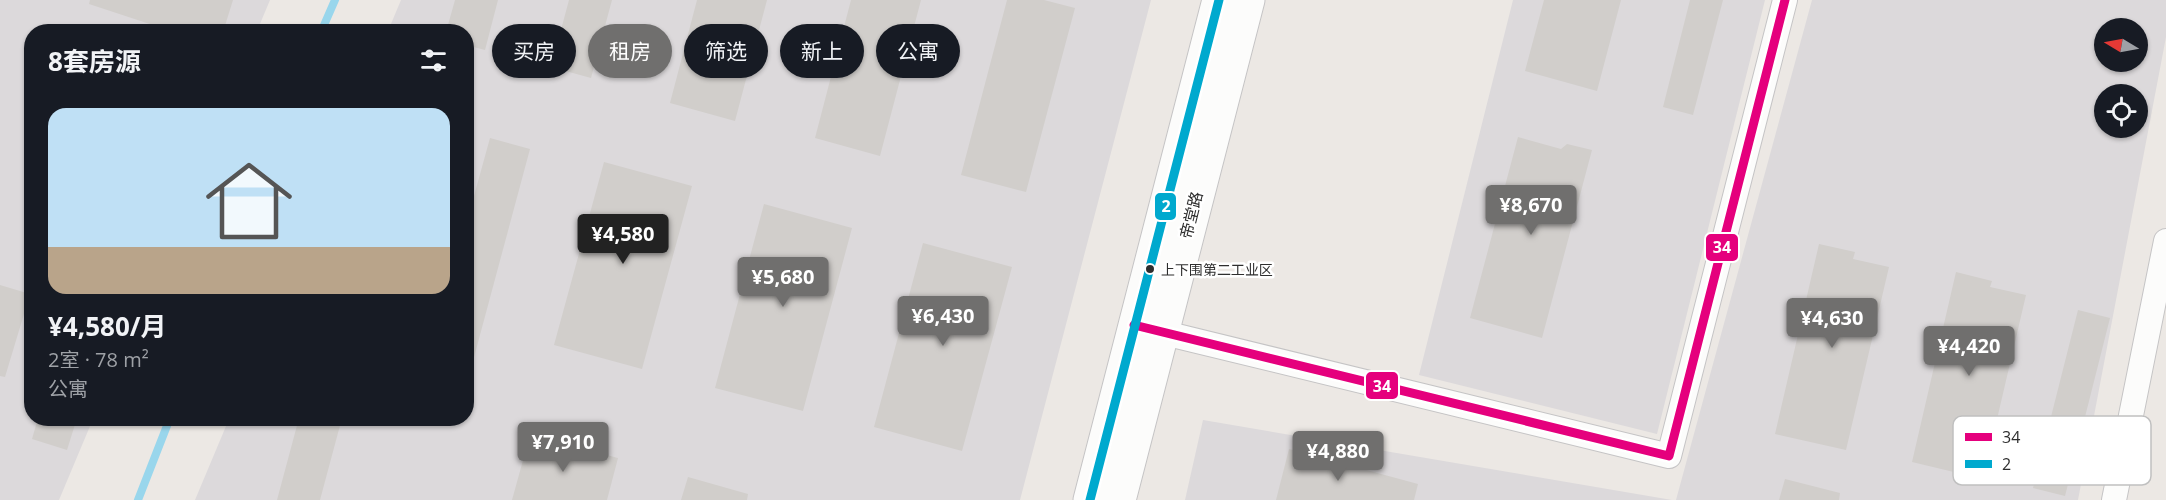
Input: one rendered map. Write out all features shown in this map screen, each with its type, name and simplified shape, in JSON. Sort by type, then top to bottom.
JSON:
[{"type":"street","name":"帝堂路","points":[[1119,500],[1148,329],[1219,0]]},
{"type":"street","name":"帝堂路","points":[[1090,500],[1148,329],[1248,0]]},
{"type":"street","points":[[1148,329],[1669,456],[1785,0]]},
{"type":"street","points":[[2132,416],[2166,242]]},
{"type":"street","points":[[2115,500],[2118,485]]},
{"type":"shaded area","points":[[0,0],[270,0],[260,24],[24,24],[24,426],[90,426],[59,500],[0,500]]},
{"type":"shaded area","points":[[401,0],[1151,0],[1020,500],[195,500],[226,426],[474,426],[474,24],[391,24]]},
{"type":"shaded area","points":[[1513,0],[1765,0],[1657,434],[1419,375]]},
{"type":"shaded area","points":[[1812,0],[2166,0],[2166,37],[2148,132],[2148,84],[2094,84],[2094,138],[2147,138],[2094,416],[1953,416],[1953,485],[2081,485],[2078,500],[1676,500]]},
{"type":"shaded area","points":[[1203,420],[1672,500],[1185,500]]},
{"type":"building","points":[[90,0],[233,0],[226,24],[150,24],[89,4]]},
{"type":"building","points":[[455,0],[498,0],[485,50],[474,47],[474,24],[448,24]]},
{"type":"building","points":[[569,0],[612,0],[606,24],[588,24],[588,77],[576,74],[576,24],[563,24]]},
{"type":"building","points":[[697,0],[767,0],[761,24],[691,24]]},
{"type":"building","points":[[851,0],[921,0],[915,24],[876,24],[876,78],[900,78],[880,156],[815,138],[831,78],[864,78],[864,24],[845,24]]},
{"type":"building","points":[[1007,0],[1044,0],[1075,8],[1026,192],[961,175]]},
{"type":"building","points":[[1544,0],[1621,0],[1597,91],[1525,71]]},
{"type":"building","points":[[1690,0],[1723,0],[1693,115],[1663,107]]},
{"type":"building","points":[[684,50],[684,78],[746,78],[735,121],[670,103]]},
{"type":"building","points":[[1518,137],[1561,149],[1567,144],[1592,150],[1542,338],[1470,318]]},
{"type":"building","points":[[490,138],[530,149],[474,357],[474,196]]},
{"type":"building","points":[[604,162],[692,186],[642,369],[554,345]]},
{"type":"building","points":[[764,204],[852,228],[803,411],[715,388]]},
{"type":"building","points":[[923,243],[1012,267],[962,451],[874,427]]},
{"type":"building","points":[[1819,244],[1855,252],[1853,259],[1889,267],[1846,450],[1775,434]]},
{"type":"building","points":[[1956,272],[1992,281],[1990,287],[2026,295],[1998,416],[1953,416],[1953,472],[1912,462]]},
{"type":"building","points":[[0,285],[24,292],[24,314],[5,377],[0,376]]},
{"type":"building","points":[[2078,310],[2110,318],[2085,416],[2051,416]]},
{"type":"building","points":[[36,426],[74,426],[67,450],[32,439]]},
{"type":"building","points":[[297,426],[340,426],[320,500],[277,500]]},
{"type":"building","points":[[530,435],[618,458],[607,500],[512,500]]},
{"type":"building","points":[[1289,449],[1418,484],[1414,500],[1276,500]]},
{"type":"building","points":[[688,477],[748,494],[747,500],[681,500]]},
{"type":"building","points":[[1785,479],[1840,493],[1839,500],[1779,500]]},
{"type":"building","points":[[2034,485],[2068,485],[2065,496],[2033,488]]},
{"type":"waterway","points":[[324,24],[335,0]]},
{"type":"waterway","points":[[138,500],[167,426]]},
{"type":"transit line","name":"2","points":[[1090,500],[1219,0]]},
{"type":"transit line","name":"34","points":[[1134,325],[1669,456],[1785,0]]},
{"type":"place","name":"上下围第二工业区","points":[[1150,269]]}]
